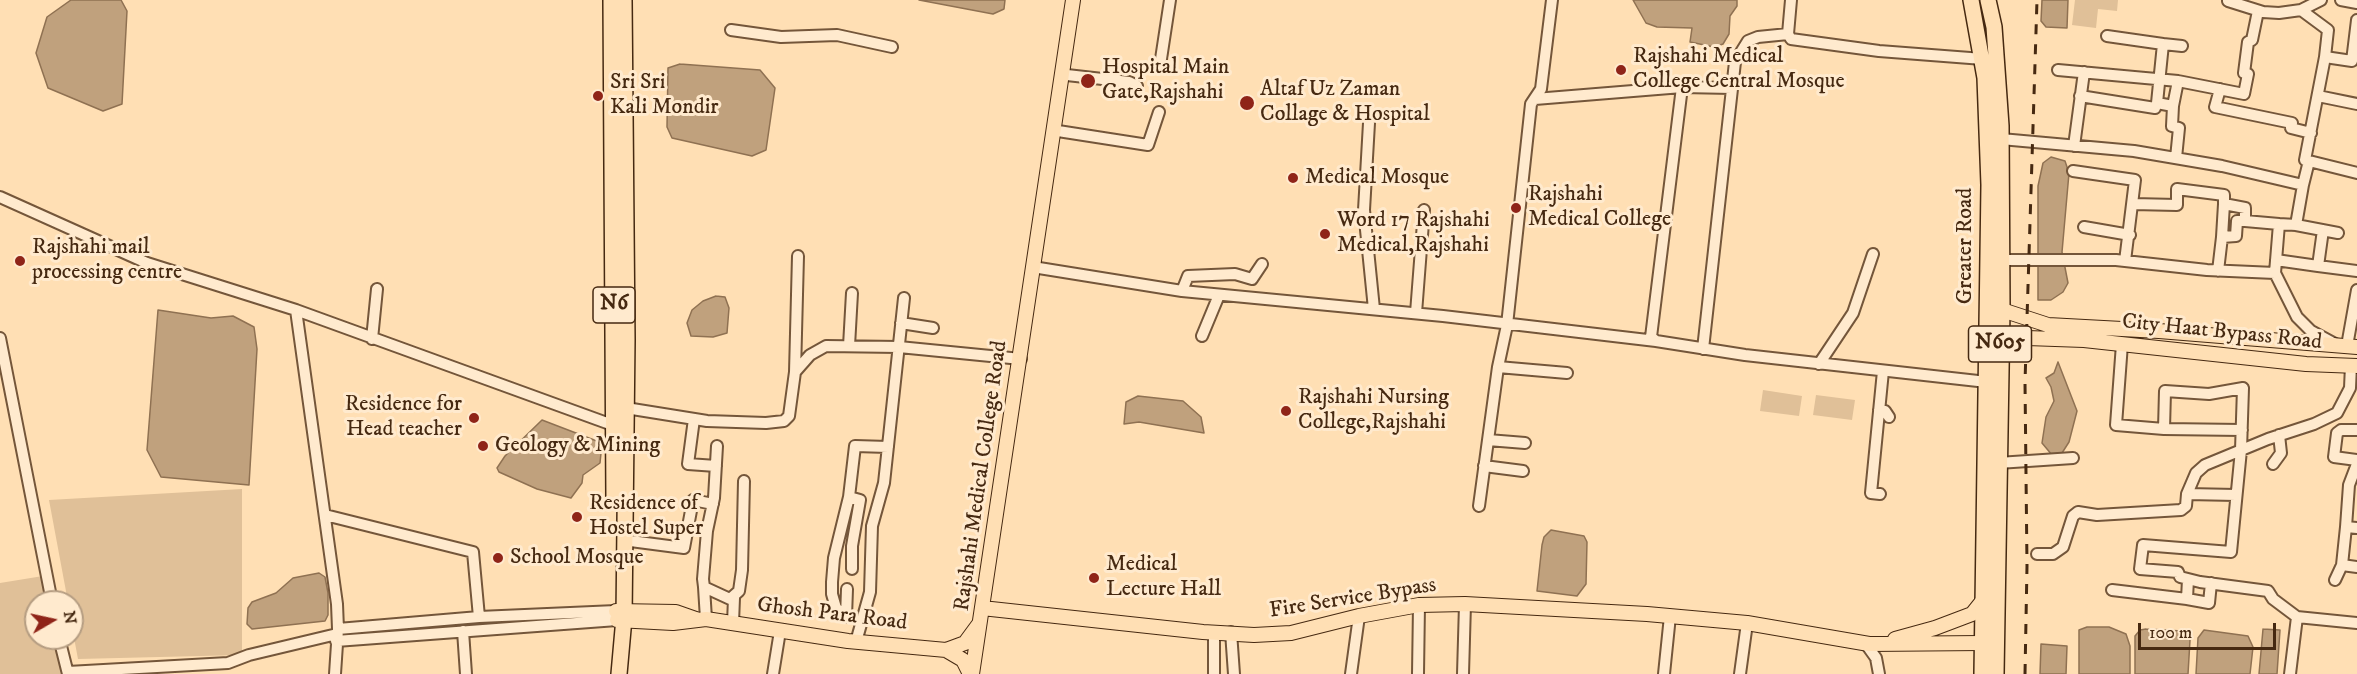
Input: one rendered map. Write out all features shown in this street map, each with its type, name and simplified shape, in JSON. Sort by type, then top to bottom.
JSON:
[{"type":"highway","name":"N6","points":[[611,0],[623,540],[620,618]]},
{"type":"highway","name":"N6","points":[[619,674],[620,428],[626,408],[624,0]]},
{"type":"highway","name":"Greater Road","points":[[1971,0],[1983,59],[1989,185],[1982,674]]},
{"type":"highway","name":"Greater Road","points":[[1992,5],[2001,139],[2002,260],[1996,674]]},
{"type":"main road","name":"Rajshahi Medical College Road","points":[[983,615],[1073,0]]},
{"type":"main road","name":"Rajshahi Medical College Road","points":[[983,615],[1039,268],[1078,0]]},
{"type":"main road","points":[[1974,16],[1984,18],[1992,5]]},
{"type":"main road","name":"City Haat Bypass Road","points":[[2002,310],[2040,324],[2347,346]]},
{"type":"main road","name":"City Haat Bypass Road","points":[[2000,360],[2018,342],[2027,338],[2084,340],[2306,364],[2354,366]]},
{"type":"main road","name":"Fire Service Bypass","points":[[1869,644],[1955,621],[1972,614],[1984,599]]},
{"type":"main road","name":"Fire Service Bypass","points":[[983,615],[1231,633],[1291,633],[1359,616],[1419,605],[1465,604],[1670,616],[1747,623],[1869,644],[1982,643]]},
{"type":"main road","name":"Ghosh Para Road","points":[[620,618],[676,612],[708,623],[733,623],[856,642],[946,650],[961,645],[972,635],[983,615]]},
{"type":"main road","points":[[971,674],[983,615]]},
{"type":"main road","points":[[946,650],[963,660],[971,674]]},
{"type":"street","points":[[1161,59],[1170,0]]},
{"type":"street","points":[[1479,506],[1498,367],[1507,325],[1532,104],[1541,89],[1552,0]]},
{"type":"street","points":[[1791,0],[1788,34],[1791,39],[1879,51],[1983,59]]},
{"type":"street","points":[[2228,1],[2258,11],[2279,13],[2301,10],[2321,0]]},
{"type":"street","points":[[2341,0],[2357,3]]},
{"type":"street","points":[[2301,10],[2328,30],[2305,160],[2357,173]]},
{"type":"street","points":[[2058,70],[2178,81],[2244,94],[2248,74],[2244,73],[2248,42],[2252,40],[2258,11]]},
{"type":"street","points":[[2325,57],[2352,61],[2357,20]]},
{"type":"street","points":[[731,30],[781,37],[837,35],[892,47]]},
{"type":"street","points":[[1703,350],[1735,62],[1748,41],[1758,37],[1788,34]]},
{"type":"street","points":[[2107,36],[2182,46]]},
{"type":"street","points":[[2080,96],[2155,108],[2161,80],[2163,44]]},
{"type":"street","points":[[2074,146],[2084,72]]},
{"type":"street","points":[[1066,75],[1129,82],[1137,86]]},
{"type":"street","points":[[2176,158],[2179,128],[2172,126],[2178,81]]},
{"type":"street","points":[[1535,99],[1682,87],[1732,88]]},
{"type":"street","points":[[1656,341],[1651,337],[1682,87]]},
{"type":"street","points":[[2220,89],[2215,107],[2292,123],[2291,128],[2311,133]]},
{"type":"street","points":[[2318,96],[2356,104]]},
{"type":"street","points":[[2157,103],[2173,106]]},
{"type":"street","points":[[1058,131],[1148,145],[1159,112]]},
{"type":"street","points":[[1369,123],[1364,210],[1374,309]]},
{"type":"street","points":[[2001,139],[2176,158],[2303,185]]},
{"type":"street","points":[[2296,225],[2309,161]]},
{"type":"street","points":[[2073,171],[2135,180],[2125,261]]},
{"type":"street","points":[[2133,204],[2176,205],[2177,189],[2224,195],[2218,271]]},
{"type":"street","points":[[0,197],[147,263],[296,310],[620,428]]},
{"type":"street","points":[[2224,204],[2245,208],[2245,221]]},
{"type":"street","points":[[1416,313],[1424,210]]},
{"type":"street","points":[[2222,237],[2235,236],[2237,221],[2296,225],[2338,233]]},
{"type":"street","points":[[2279,224],[2275,273],[2297,317],[2311,331],[2347,346],[2357,290]]},
{"type":"street","points":[[2084,227],[2130,235]]},
{"type":"street","points":[[2318,266],[2324,230]]},
{"type":"street","points":[[1819,364],[1853,313],[1873,254]]},
{"type":"street","points":[[626,408],[694,419],[766,423],[784,421],[789,416],[795,372],[798,256]]},
{"type":"street","points":[[2002,260],[2125,261],[2218,271],[2275,273]]},
{"type":"street","points":[[2276,260],[2357,271]]},
{"type":"street","points":[[1182,291],[1188,276],[1235,274],[1252,279],[1262,264]]},
{"type":"street","points":[[1039,268],[1182,291],[1416,313],[1656,341],[1703,350],[1819,364],[1987,381]]},
{"type":"street","points":[[372,339],[377,289]]},
{"type":"street","points":[[849,346],[852,293]]},
{"type":"street","points":[[1202,336],[1219,295]]},
{"type":"street","points":[[856,642],[870,592],[872,526],[884,483],[904,298]]},
{"type":"street","points":[[296,310],[325,515],[337,635],[335,674]]},
{"type":"street","points":[[901,323],[933,328]]},
{"type":"street","points":[[0,338],[4,377],[49,590]]},
{"type":"street","points":[[2122,344],[2116,425],[2164,429],[2241,430]]},
{"type":"street","points":[[795,372],[810,355],[826,346],[899,347],[1021,359]]},
{"type":"street","points":[[2037,554],[2053,554],[2063,547],[2073,516],[2078,512],[2097,515],[2143,511],[2163,513],[2181,510],[2186,506],[2187,494],[2196,473],[2205,465],[2279,435],[2314,424],[2337,412],[2350,388],[2354,366]]},
{"type":"street","points":[[1498,367],[1567,373]]},
{"type":"street","points":[[1881,494],[1871,493],[1883,371]]},
{"type":"street","points":[[2164,429],[2165,392],[2209,393],[2243,388],[2241,450],[2231,552],[2143,545],[2140,569],[2178,572],[2180,577],[2188,579],[2268,591],[2273,599],[2297,617],[2357,623]]},
{"type":"street","points":[[1879,410],[1885,411],[1889,417]]},
{"type":"street","points":[[694,419],[688,465],[716,466]]},
{"type":"street","points":[[2335,580],[2342,565],[2351,528],[2349,485],[2357,462],[2334,457],[2337,433],[2341,430],[2357,430]]},
{"type":"street","points":[[2273,464],[2281,453],[2279,435]]},
{"type":"street","points":[[1488,440],[1525,443]]},
{"type":"street","points":[[708,623],[704,586],[706,539],[713,504],[717,446]]},
{"type":"street","points":[[847,589],[846,617],[836,608],[832,594],[832,582],[834,558],[849,497],[855,446],[888,447]]},
{"type":"street","points":[[1998,463],[2073,458]]},
{"type":"street","points":[[1484,466],[1522,471]]},
{"type":"street","points":[[733,623],[734,598],[739,591],[742,570],[744,481]]},
{"type":"street","points":[[2187,494],[2236,495]]},
{"type":"street","points":[[849,497],[860,500],[852,546],[852,569]]},
{"type":"street","points":[[623,540],[684,548],[693,500],[713,504]]},
{"type":"street","points":[[325,515],[473,552],[479,617]]},
{"type":"street","points":[[2342,565],[2357,567]]},
{"type":"street","points":[[2187,599],[2188,579]]},
{"type":"street","points":[[2112,590],[2209,603],[2211,583]]},
{"type":"street","points":[[704,586],[734,598]]},
{"type":"street","points":[[1463,674],[1465,604]]},
{"type":"street","points":[[1418,674],[1419,605]]},
{"type":"street","points":[[1351,674],[1359,616]]},
{"type":"street","points":[[1664,674],[1670,616]]},
{"type":"street","points":[[62,650],[68,673],[142,671],[228,663],[249,655],[337,635],[479,617],[620,618]]},
{"type":"street","points":[[2290,674],[2297,617]]},
{"type":"street","points":[[337,635],[463,631],[620,618]]},
{"type":"street","points":[[1740,674],[1747,623]]},
{"type":"street","points":[[463,631],[466,674]]},
{"type":"street","points":[[773,674],[780,631]]},
{"type":"street","points":[[1214,632],[1214,674]]},
{"type":"street","points":[[1231,633],[1234,674]]},
{"type":"street","points":[[1869,644],[1876,658],[1879,674]]},
{"type":"street","points":[[223,674],[228,663]]},
{"type":"shaded area","points":[[71,0],[121,0],[127,11],[122,104],[103,111],[48,88],[36,53],[47,17]]},
{"type":"shaded area","points":[[919,0],[1005,0],[1004,9],[993,14]]},
{"type":"shaded area","points":[[1633,0],[1737,0],[1737,6],[1730,16],[1729,34],[1723,44],[1714,47],[1690,42],[1692,28],[1657,27],[1646,23]]},
{"type":"shaded area","points":[[2042,0],[2068,0],[2067,28],[2046,27],[2041,21]]},
{"type":"shaded area","points":[[2075,0],[2118,0],[2117,11],[2098,9],[2096,28],[2072,25]]},
{"type":"shaded area","points":[[680,64],[760,70],[775,88],[766,150],[752,156],[672,138],[667,127],[668,68]]},
{"type":"shaded area","points":[[2051,157],[2065,161],[2069,173],[2062,252],[2068,283],[2063,292],[2051,300],[2038,300],[2038,186],[2043,163]]},
{"type":"shaded area","points":[[716,296],[725,297],[729,308],[727,333],[713,337],[691,336],[687,323],[692,310],[703,301]]},
{"type":"shaded area","points":[[158,310],[211,318],[233,316],[254,327],[257,349],[249,485],[161,477],[147,450]]},
{"type":"shaded area","points":[[2058,362],[2077,411],[2069,442],[2062,453],[2052,455],[2042,443],[2046,417],[2054,401],[2046,378],[2054,373]]},
{"type":"shaded area","points":[[1763,390],[1802,396],[1799,416],[1760,411]]},
{"type":"shaded area","points":[[1816,395],[1855,400],[1852,420],[1813,415]]},
{"type":"shaded area","points":[[1138,396],[1183,401],[1201,417],[1204,433],[1139,422],[1124,424],[1126,402]]},
{"type":"shaded area","points":[[542,420],[602,443],[600,463],[583,475],[582,483],[571,498],[537,489],[499,472],[497,468],[505,456]]},
{"type":"shaded area","points":[[242,489],[242,655],[78,659],[76,650],[84,650],[84,590],[66,590],[49,500]]},
{"type":"shaded area","points":[[1551,530],[1584,536],[1587,542],[1586,584],[1577,596],[1537,591],[1542,545],[1544,537]]},
{"type":"shaded area","points":[[319,573],[325,577],[328,593],[328,615],[325,621],[252,629],[247,624],[248,608],[252,602],[276,593],[293,578]]},
{"type":"shaded area","points":[[43,576],[46,590],[24,590],[24,650],[57,650],[61,674],[0,674],[0,583]]},
{"type":"shaded area","points":[[2087,627],[2109,627],[2126,634],[2130,646],[2130,674],[2079,674],[2079,630]]},
{"type":"shaded area","points":[[2263,629],[2280,630],[2277,674],[2259,674]]},
{"type":"shaded area","points":[[2140,630],[2182,631],[2190,640],[2188,674],[2135,674],[2135,636]]},
{"type":"shaded area","points":[[2204,630],[2248,636],[2253,647],[2250,674],[2196,674],[2198,638]]},
{"type":"shaded area","points":[[2041,644],[2067,646],[2066,674],[2040,674]]},
{"type":"railway","points":[[2025,674],[2027,566],[2025,382],[2037,0]]},
{"type":"place","name":"Rajshahi Medical College Central Mosque","points":[[1621,70]]},
{"type":"place","name":"Hospital Main Gate,Rajshahi","points":[[1088,81]]},
{"type":"place","name":"Sri Sri Kali Mondir","points":[[598,96]]},
{"type":"place","name":"Altaf Uz Zaman Collage & Hospital","points":[[1247,103]]},
{"type":"place","name":"Medical Mosque","points":[[1293,178]]},
{"type":"place","name":"Rajshahi Medical College","points":[[1516,208]]},
{"type":"place","name":"Word 17 Rajshahi Medical,Rajshahi","points":[[1325,234]]},
{"type":"place","name":"Rajshahi mail processing centre","points":[[20,261]]},
{"type":"place","name":"Rajshahi Nursing College,Rajshahi","points":[[1286,411]]},
{"type":"place","name":"Residence for Head teacher","points":[[474,418]]},
{"type":"place","name":"Geology & Mining","points":[[483,446]]},
{"type":"place","name":"Residence of Hostel Super","points":[[577,517]]},
{"type":"place","name":"School Mosque","points":[[498,558]]},
{"type":"place","name":"Medical Lecture Hall","points":[[1094,578]]}]
